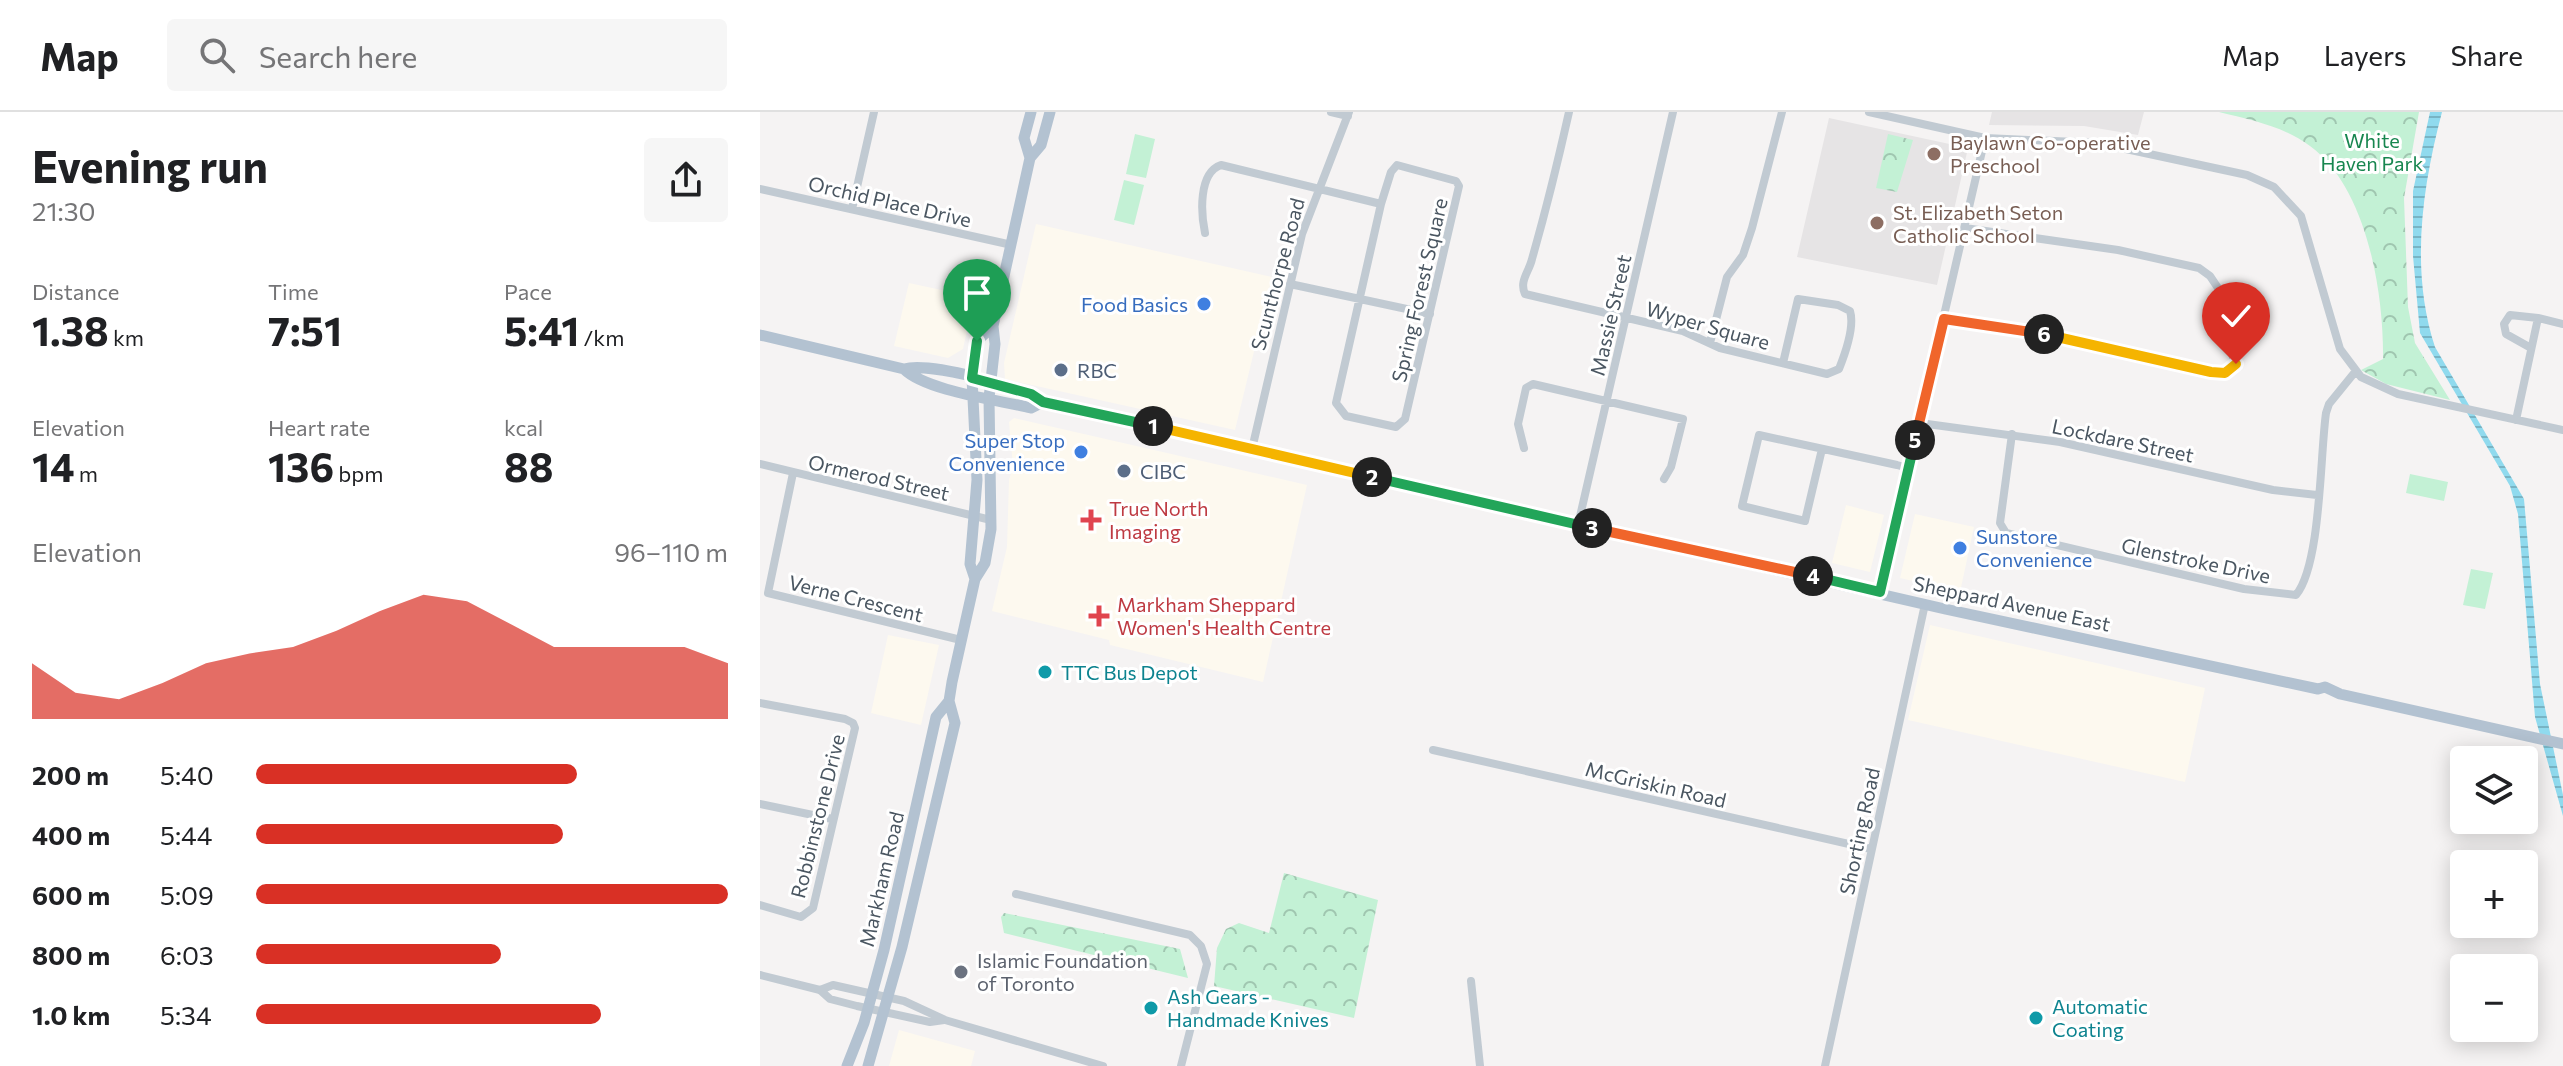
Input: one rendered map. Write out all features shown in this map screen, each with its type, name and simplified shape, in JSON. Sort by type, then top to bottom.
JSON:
[{"type":"main road","name":"Markham Road","points":[[868,1066],[886,1012],[955,723],[949,701],[975,579],[985,563],[991,520],[989,398],[995,344],[993,326],[1030,158],[1024,138],[1031,112]]},
{"type":"main road","name":"Markham Road","points":[[1030,158],[1041,145],[1050,112]]},
{"type":"main road","name":"Markham Road","points":[[975,579],[970,564],[976,517],[972,378],[977,341],[993,326]]},
{"type":"main road","name":"Sheppard Avenue East","points":[[760,335],[904,369],[914,366],[990,382],[1031,394],[1043,402],[1925,604],[2318,689],[2323,696],[2340,694],[2563,744]]},
{"type":"main road","name":"Sheppard Avenue East","points":[[904,369],[913,378],[972,394],[1031,408],[1043,402]]},
{"type":"main road","name":"Markham Road","points":[[847,1066],[872,994],[936,717],[949,701]]},
{"type":"street","points":[[852,209],[874,112]]},
{"type":"street","points":[[1331,112],[1348,114]]},
{"type":"street","name":"Wyper Square","points":[[1569,112],[1523,291],[1532,299],[1683,331],[1710,343],[1783,363],[1827,374],[1839,369],[1852,318],[1850,311],[1838,305],[1798,299],[1783,363]]},
{"type":"street","name":"Massie Street","points":[[1578,525],[1673,112]]},
{"type":"street","points":[[1710,343],[1727,277],[1743,255],[1752,228],[1782,112]]},
{"type":"street","points":[[1869,112],[1985,138],[2098,143],[2247,175],[2274,187],[2301,216],[2330,321],[2340,349],[2355,372],[2379,388],[2563,430]]},
{"type":"street","name":"Scunthorpe Road","points":[[1252,449],[1290,284],[1317,188],[1348,114]]},
{"type":"street","points":[[1880,592],[1985,138]]},
{"type":"street","points":[[1205,233],[1201,213],[1209,175],[1221,165],[1381,204]]},
{"type":"street","name":"Spring Forest Square","points":[[1397,165],[1445,176],[1459,186],[1401,425],[1346,416],[1336,403],[1381,204],[1391,172],[1397,165]]},
{"type":"street","name":"Orchid Place Drive","points":[[760,189],[1012,245]]},
{"type":"street","points":[[1944,319],[2041,334],[2211,372],[2225,373],[2236,364],[2218,288],[2210,276],[2199,268],[2118,250],[1965,228]]},
{"type":"street","points":[[1290,284],[1430,314]]},
{"type":"street","points":[[2531,348],[2506,334],[2504,324],[2510,315],[2563,324]]},
{"type":"street","points":[[2516,420],[2538,318]]},
{"type":"street","name":"Glenstroke Drive","points":[[2012,434],[2000,515],[2006,533],[2244,589],[2288,596],[2300,591],[2313,544],[2326,413],[2329,404],[2355,372]]},
{"type":"street","points":[[1524,448],[1518,424],[1528,384],[1683,419],[1671,467],[1664,479]]},
{"type":"street","name":"Lockdare Street","points":[[1920,423],[2012,434],[2273,490],[2317,495]]},
{"type":"street","points":[[1822,449],[1805,521],[1742,506],[1759,435],[1908,468]]},
{"type":"street","name":"Ormerod Street","points":[[760,464],[991,520]]},
{"type":"street","name":"Verne Crescent","points":[[793,473],[768,593],[961,640]]},
{"type":"street","name":"Shorting Road","points":[[1825,1066],[1925,604]]},
{"type":"street","name":"Robbinstone Drive","points":[[760,703],[853,723],[816,900],[810,911],[801,917],[760,905]]},
{"type":"street","name":"McGriskin Road","points":[[1433,750],[1871,849]]},
{"type":"street","points":[[760,804],[832,819]]},
{"type":"street","points":[[1016,894],[1190,935],[1201,946],[1207,964],[1181,1066]]},
{"type":"street","points":[[760,975],[820,990],[830,999],[930,1022],[945,1020]]},
{"type":"street","points":[[1471,981],[1480,1066]]},
{"type":"street","points":[[820,990],[833,985],[889,998],[929,1009],[945,1020],[1103,1066]]},
{"type":"shaded area","points":[[1992,112],[2144,112],[2138,135],[2084,126],[1989,125]]},
{"type":"shaded area","name":"St. Elizabeth Seton Catholic School","points":[[1829,118],[1968,148],[1937,285],[1797,257]]},
{"type":"shaded area","points":[[1036,224],[1272,277],[1235,430],[1005,379],[1004,363]]},
{"type":"shaded area","points":[[909,283],[974,297],[963,349],[948,358],[894,346]]},
{"type":"shaded area","points":[[1014,418],[1307,485],[1263,682],[1110,645],[1109,640],[992,611],[1007,547],[1009,480],[1013,466],[1009,422]]},
{"type":"shaded area","points":[[1846,505],[1884,515],[1870,572],[1832,563]]},
{"type":"shaded area","points":[[1915,514],[1974,527],[1960,592],[1900,578]]},
{"type":"shaded area","points":[[1930,625],[2205,688],[2185,782],[1908,720]]},
{"type":"shaded area","points":[[888,635],[939,645],[921,725],[871,713]]},
{"type":"shaded area","points":[[899,1030],[975,1051],[971,1066],[889,1066]]},
{"type":"green space","name":"White Haven Park","points":[[2219,112],[2419,112],[2404,198],[2408,307],[2415,343],[2450,400],[2386,384],[2361,370],[2383,359],[2380,304],[2368,244],[2358,214],[2346,188],[2330,165],[2310,146],[2289,133]]},
{"type":"green space","points":[[1135,134],[1155,139],[1146,178],[1126,174]]},
{"type":"green space","points":[[1888,134],[1913,140],[1897,192],[1876,188]]},
{"type":"green space","points":[[1124,180],[1144,185],[1134,225],[1114,220]]},
{"type":"green space","points":[[2410,474],[2448,482],[2444,501],[2406,493]]},
{"type":"green space","points":[[2471,569],[2493,573],[2485,609],[2463,605]]},
{"type":"green space","points":[[1284,873],[1378,900],[1354,1018],[1214,986],[1217,948],[1226,929],[1239,923],[1269,933]]},
{"type":"green space","points":[[1004,913],[1180,949],[1188,978],[1004,933],[1001,917]]},
{"type":"water","points":[[2430,112],[2442,112],[2424,200],[2421,259],[2427,318],[2435,347],[2524,499],[2540,684],[2563,795],[2563,816],[2535,717],[2518,514],[2510,486],[2420,333],[2413,256],[2413,191]]},
{"type":"place","name":"Baylawn Co-operative Preschool","points":[[1934,154]]},
{"type":"place","name":"St. Elizabeth Seton Catholic School","points":[[1877,223]]},
{"type":"place","name":"Food Basics","points":[[1204,304]]},
{"type":"place","name":"RBC","points":[[1061,370]]},
{"type":"place","name":"Super Stop Convenience","points":[[1081,452]]},
{"type":"place","name":"CIBC","points":[[1124,471]]},
{"type":"place","name":"True North Imaging","points":[[1091,520]]},
{"type":"place","name":"Sunstore Convenience","points":[[1960,548]]},
{"type":"place","name":"Markham Sheppard Women's Health Centre","points":[[1099,616]]},
{"type":"place","name":"TTC Bus Depot","points":[[1045,672]]},
{"type":"place","name":"Islamic Foundation of Toronto","points":[[961,972]]},
{"type":"place","name":"Ash Gears - Handmade Knives","points":[[1151,1008]]},
{"type":"place","name":"Automatic Coating","points":[[2036,1018]]},
{"type":"route","points":[[977,341],[972,378],[1031,394],[1043,402],[1880,592],[1944,319],[2041,334],[2211,372],[2232,371],[2236,364]]}]
